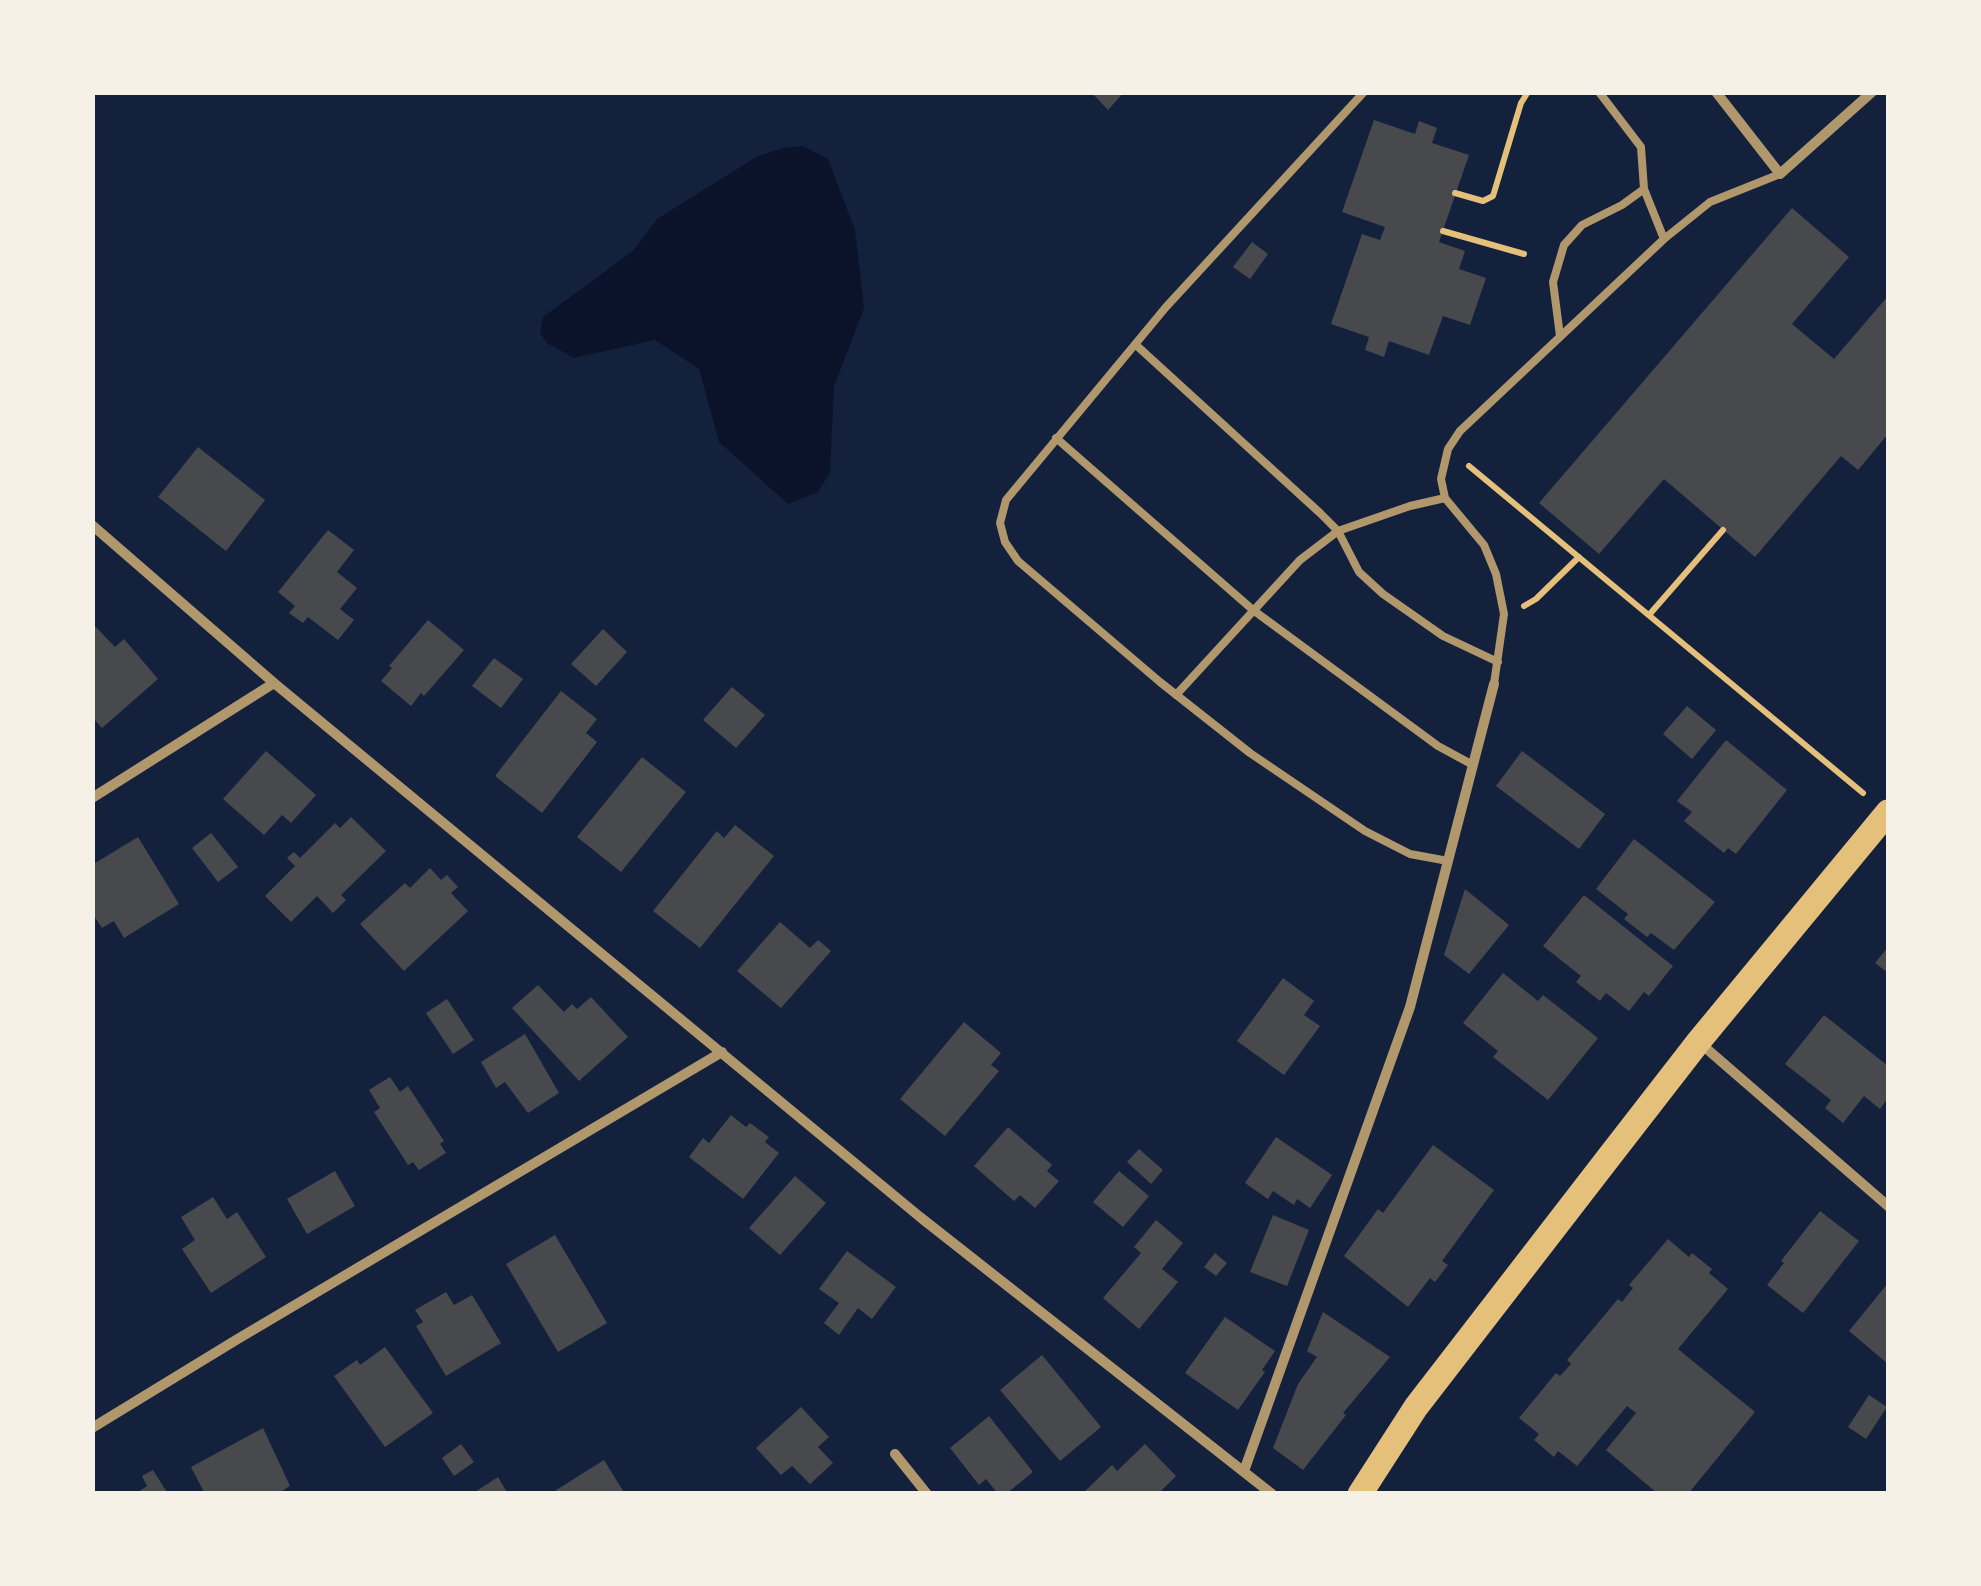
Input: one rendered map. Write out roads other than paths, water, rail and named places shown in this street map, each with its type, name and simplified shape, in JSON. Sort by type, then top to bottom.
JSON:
[{"type":"main road","points":[[1360,1494],[1416,1408],[1698,1041],[1888,812]]},
{"type":"street","points":[[1716,92],[1780,174],[1872,92]]},
{"type":"street","points":[[92,526],[274,683],[936,1229],[1272,1494]]},
{"type":"street","points":[[92,798],[274,683]]},
{"type":"street","points":[[1244,1471],[1410,1006],[1494,684]]},
{"type":"street","points":[[1698,1041],[1888,1206]]},
{"type":"street","points":[[92,1428],[722,1052]]},
{"type":"street","points":[[895,1454],[927,1494]]},
{"type":"lane","points":[[1364,92],[1216,251],[1056,438],[1006,500],[1000,523],[1005,542],[1018,561],[1250,754],[1365,831],[1410,854],[1448,861]]},
{"type":"lane","points":[[1599,92],[1640,147],[1644,188],[1664,238]]},
{"type":"lane","points":[[1494,684],[1504,614],[1496,574],[1484,546],[1445,498],[1441,479],[1448,449],[1460,432],[1664,238],[1710,202],[1780,174]]},
{"type":"lane","points":[[1560,336],[1553,282],[1564,245],[1582,225],[1622,206],[1644,188]]},
{"type":"lane","points":[[1136,344],[1338,531],[1359,572],[1383,594],[1442,636],[1498,662]]},
{"type":"lane","points":[[1056,438],[1253,610],[1438,746],[1473,765]]},
{"type":"lane","points":[[1176,694],[1300,560],[1338,531],[1445,498]]},
{"type":"water","points":[[803,146],[828,159],[855,230],[864,308],[834,387],[830,473],[818,492],[788,504],[719,442],[699,369],[655,340],[574,358],[547,343],[540,333],[543,317],[633,251],[657,219],[758,156]]}]
